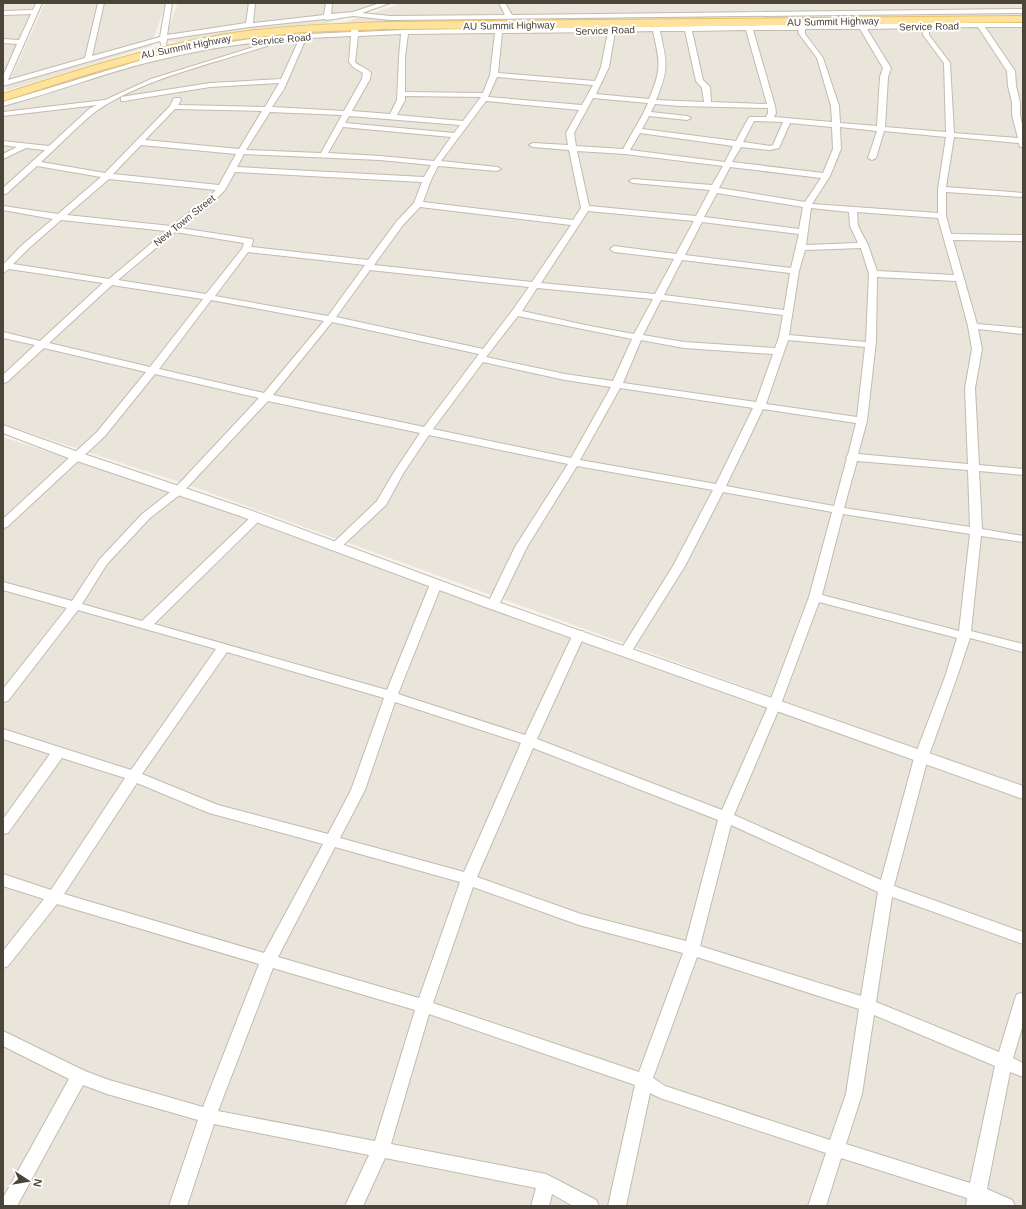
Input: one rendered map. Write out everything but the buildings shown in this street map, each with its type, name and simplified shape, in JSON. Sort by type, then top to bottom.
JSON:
[{"type":"main road","name":"AU Summit Highway","points":[[3,93],[163,41],[325,21],[371,24],[653,18],[1023,16]]},
{"type":"main road","name":"AU Summit Highway","points":[[3,98],[101,66],[165,49],[231,37],[355,31],[1023,19]]},
{"type":"street","points":[[3,84],[39,3]]},
{"type":"street","points":[[88,59],[101,3]]},
{"type":"street","points":[[163,41],[169,3]]},
{"type":"street","points":[[249,25],[252,3]]},
{"type":"street","points":[[325,21],[329,3]]},
{"type":"street","name":"Service Road","points":[[3,84],[88,59],[163,41],[249,25],[325,21],[352,15],[386,3]]},
{"type":"street","points":[[502,3],[509,16]]},
{"type":"street","points":[[885,5],[889,12]]},
{"type":"street","name":"Service Road","points":[[352,15],[390,18],[509,16],[653,18],[795,11],[1023,11]]},
{"type":"street","points":[[3,13],[35,12]]},
{"type":"street","points":[[352,15],[355,20],[371,24]]},
{"type":"street","points":[[625,152],[647,114],[661,79],[663,62],[653,18]]},
{"type":"street","name":"Service Road","points":[[308,36],[355,31],[405,32],[612,29],[653,18],[688,28],[1023,25]]},
{"type":"street","points":[[493,605],[521,547],[574,462],[617,384],[657,297],[680,258],[714,189],[752,119],[769,119],[1023,142],[1016,115],[1016,102],[1012,86],[1011,71],[980,25]]},
{"type":"street","points":[[862,26],[887,68],[884,77],[881,129],[872,158]]},
{"type":"street","points":[[817,1206],[854,1094],[886,889],[921,758],[965,634],[976,532],[970,388],[977,349],[973,326],[942,216],[942,189],[950,136],[949,82],[947,63],[926,35],[925,26]]},
{"type":"street","points":[[626,651],[679,566],[760,405],[784,337],[795,271],[801,248],[802,232],[807,205],[826,176],[837,149],[836,106],[820,58],[802,34],[801,27]]},
{"type":"street","points":[[688,28],[700,81],[706,87],[708,105]]},
{"type":"street","points":[[749,28],[771,106],[772,113],[769,119]]},
{"type":"street","points":[[334,547],[382,503],[399,472],[426,432],[452,395],[484,356],[516,313],[585,208],[578,180],[570,133],[592,96],[605,67],[612,29]]},
{"type":"street","points":[[324,154],[342,125],[366,79],[367,73],[365,70],[355,66],[352,62],[355,31]]},
{"type":"street","points":[[3,698],[74,607],[103,562],[146,516],[178,491],[266,397],[330,319],[400,223],[418,204],[427,180],[436,163],[485,97],[494,75],[499,31]]},
{"type":"street","points":[[393,115],[401,100],[403,70],[402,57],[405,32]]},
{"type":"street","points":[[3,192],[92,111],[107,101],[172,74],[293,34],[308,36]]},
{"type":"street","name":"Service Road","points":[[3,104],[152,59],[218,46],[293,34]]},
{"type":"street","name":"New Town Street","points":[[3,380],[110,282],[173,229],[205,205],[222,188],[241,152],[284,81],[301,42],[308,36]]},
{"type":"street","points":[[3,42],[22,42]]},
{"type":"street","points":[[494,75],[598,83]]},
{"type":"street","points":[[3,114],[232,83],[284,81]]},
{"type":"street","points":[[5,268],[24,247],[107,176],[173,107],[178,98],[176,90]]},
{"type":"street","points":[[401,94],[485,97],[585,108]]},
{"type":"street","points":[[592,96],[708,105],[771,106]]},
{"type":"street","points":[[173,107],[268,108],[349,112],[465,123]]},
{"type":"street","points":[[647,114],[687,118]]},
{"type":"street","points":[[638,131],[770,148],[775,147],[787,121]]},
{"type":"street","points":[[342,125],[456,135]]},
{"type":"street","points":[[139,142],[241,152],[324,154],[497,169]]},
{"type":"street","points":[[3,143],[50,148]]},
{"type":"street","points":[[533,145],[625,152],[826,176]]},
{"type":"street","points":[[3,157],[24,146]]},
{"type":"street","points":[[35,163],[107,176],[222,188]]},
{"type":"street","points":[[232,168],[427,180]]},
{"type":"street","points":[[633,181],[714,189],[807,205],[853,210],[942,216]]},
{"type":"street","points":[[942,189],[1023,195]]},
{"type":"street","points":[[418,204],[576,223]]},
{"type":"street","points":[[3,208],[59,217],[173,229],[249,241],[246,249],[210,298],[101,434],[3,525]]},
{"type":"street","points":[[585,208],[700,219],[802,232]]},
{"type":"street","points":[[617,1206],[644,1081],[692,949],[726,817],[775,704],[815,597],[839,510],[851,457],[862,421],[870,345],[873,274],[864,245],[854,226],[853,210]]},
{"type":"street","points":[[947,237],[1023,238]]},
{"type":"street","points":[[801,248],[864,245]]},
{"type":"street","points":[[246,249],[535,285],[625,292],[788,313]]},
{"type":"street","points":[[614,249],[795,271]]},
{"type":"street","points":[[5,268],[110,282],[210,298],[412,334],[484,356],[558,376],[862,421]]},
{"type":"street","points":[[873,274],[959,278]]},
{"type":"street","points":[[516,313],[637,338],[684,345],[779,351]]},
{"type":"street","points":[[973,326],[1023,331]]},
{"type":"street","points":[[3,335],[266,397],[426,432],[574,462],[839,510],[1023,539]]},
{"type":"street","points":[[784,337],[870,345]]},
{"type":"street","points":[[3,430],[257,517],[334,547],[493,605],[580,634],[921,758],[1023,793]]},
{"type":"street","points":[[851,457],[1023,472]]},
{"type":"street","points":[[144,626],[257,517]]},
{"type":"street","points":[[178,1206],[208,1116],[268,961],[358,790],[392,696],[436,584]]},
{"type":"street","points":[[3,586],[392,696],[529,741],[726,817],[886,889],[1023,938]]},
{"type":"street","points":[[815,597],[1023,648]]},
{"type":"street","points":[[354,1206],[380,1151],[424,1006],[468,881],[529,741],[580,634]]},
{"type":"street","points":[[3,962],[54,897],[134,776],[224,648]]},
{"type":"street","points":[[3,734],[134,776],[214,808],[447,872],[468,881],[579,919],[692,949],[783,977],[868,1005],[1004,1060],[1023,1070]]},
{"type":"street","points":[[3,829],[59,752]]},
{"type":"street","points":[[3,880],[54,897],[424,1006],[644,1081],[660,1091],[836,1149],[976,1199],[1006,1206]]},
{"type":"street","points":[[976,1199],[1004,1060],[1023,999]]},
{"type":"street","points":[[3,1038],[79,1076],[107,1087],[208,1116],[380,1151],[546,1182],[590,1206]]},
{"type":"street","points":[[8,1206],[79,1076]]},
{"type":"street","points":[[540,1206],[546,1182]]},
{"type":"shaded area","points":[[3,3],[34,3],[3,76]]},
{"type":"shaded area","points":[[45,3],[166,3],[151,46],[5,91]]},
{"type":"shaded area","points":[[178,3],[379,3],[325,24],[252,30],[179,42],[164,41]]},
{"type":"shaded area","points":[[403,3],[1023,3],[1023,15],[340,24]]},
{"type":"shaded area","points":[[1023,19],[1023,790],[932,755],[191,486],[3,424],[3,99],[90,71],[185,46],[283,31],[411,27]]},
{"type":"shaded area","points":[[3,437],[228,511],[1023,798],[1023,1206],[3,1206]]}]
